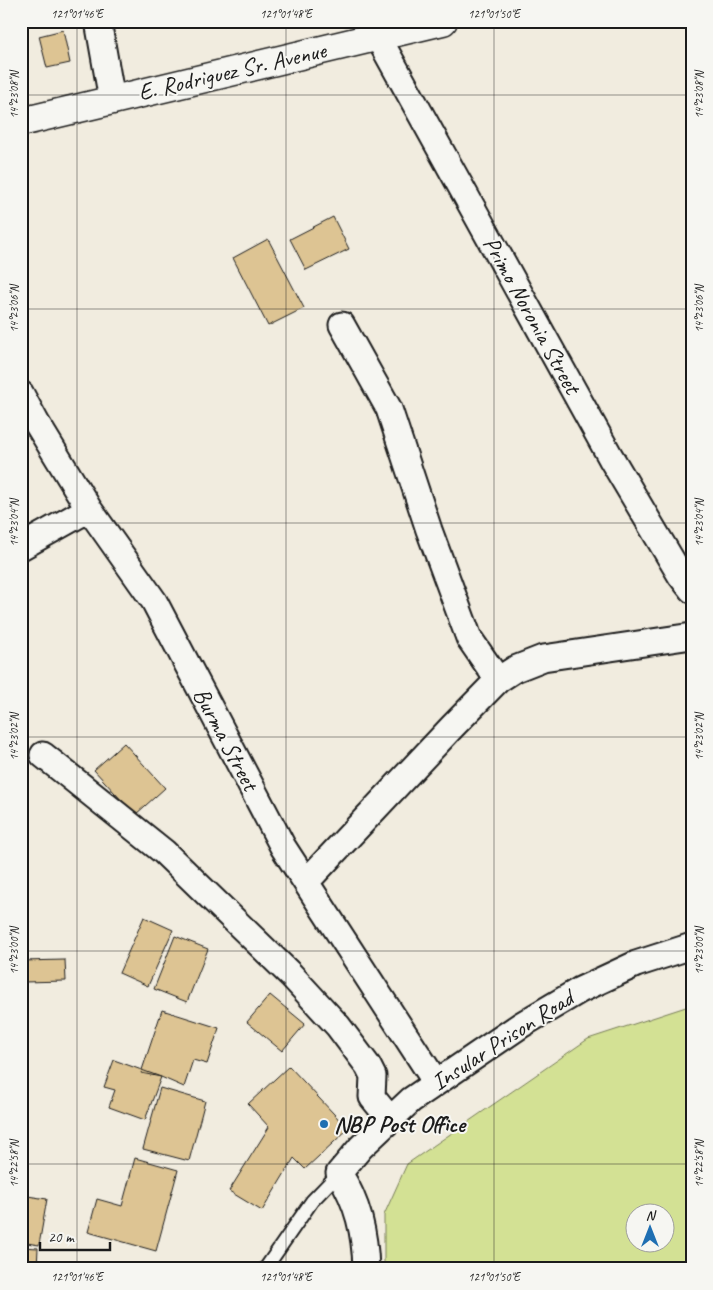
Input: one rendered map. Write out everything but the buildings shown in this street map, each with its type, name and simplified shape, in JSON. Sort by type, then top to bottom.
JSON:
[{"type":"street","points":[[98,21],[112,100]]},
{"type":"street","name":"E. Rodriguez Sr. Avenue","points":[[21,122],[443,21]]},
{"type":"street","name":"Primo Noronia Street","points":[[378,37],[611,458],[681,576],[692,590]]},
{"type":"street","points":[[342,325],[389,409],[429,530],[469,638],[498,680]]},
{"type":"street","name":"Burma Street","points":[[21,394],[89,508],[154,601],[283,847],[435,1081]]},
{"type":"street","points":[[21,547],[89,508]]},
{"type":"street","points":[[306,882],[452,726],[498,680],[515,669],[543,658],[692,636]]},
{"type":"street","points":[[43,755],[164,852],[229,912],[291,975],[338,1026],[368,1066],[373,1076],[372,1097],[390,1119]]},
{"type":"street","name":"Insular Prison Road","points":[[339,1173],[390,1119],[435,1081],[580,990],[636,964],[692,946]]},
{"type":"street","points":[[339,1173],[350,1191],[358,1211],[365,1240],[366,1269]]},
{"type":"lane","name":"Insular Prison Road","points":[[265,1269],[312,1201],[339,1173]]},
{"type":"green space","points":[[692,1005],[692,1269],[384,1269],[384,1215],[407,1164],[588,1039]]},
{"type":"place","name":"NBP Post Office","points":[[324,1124]]}]
